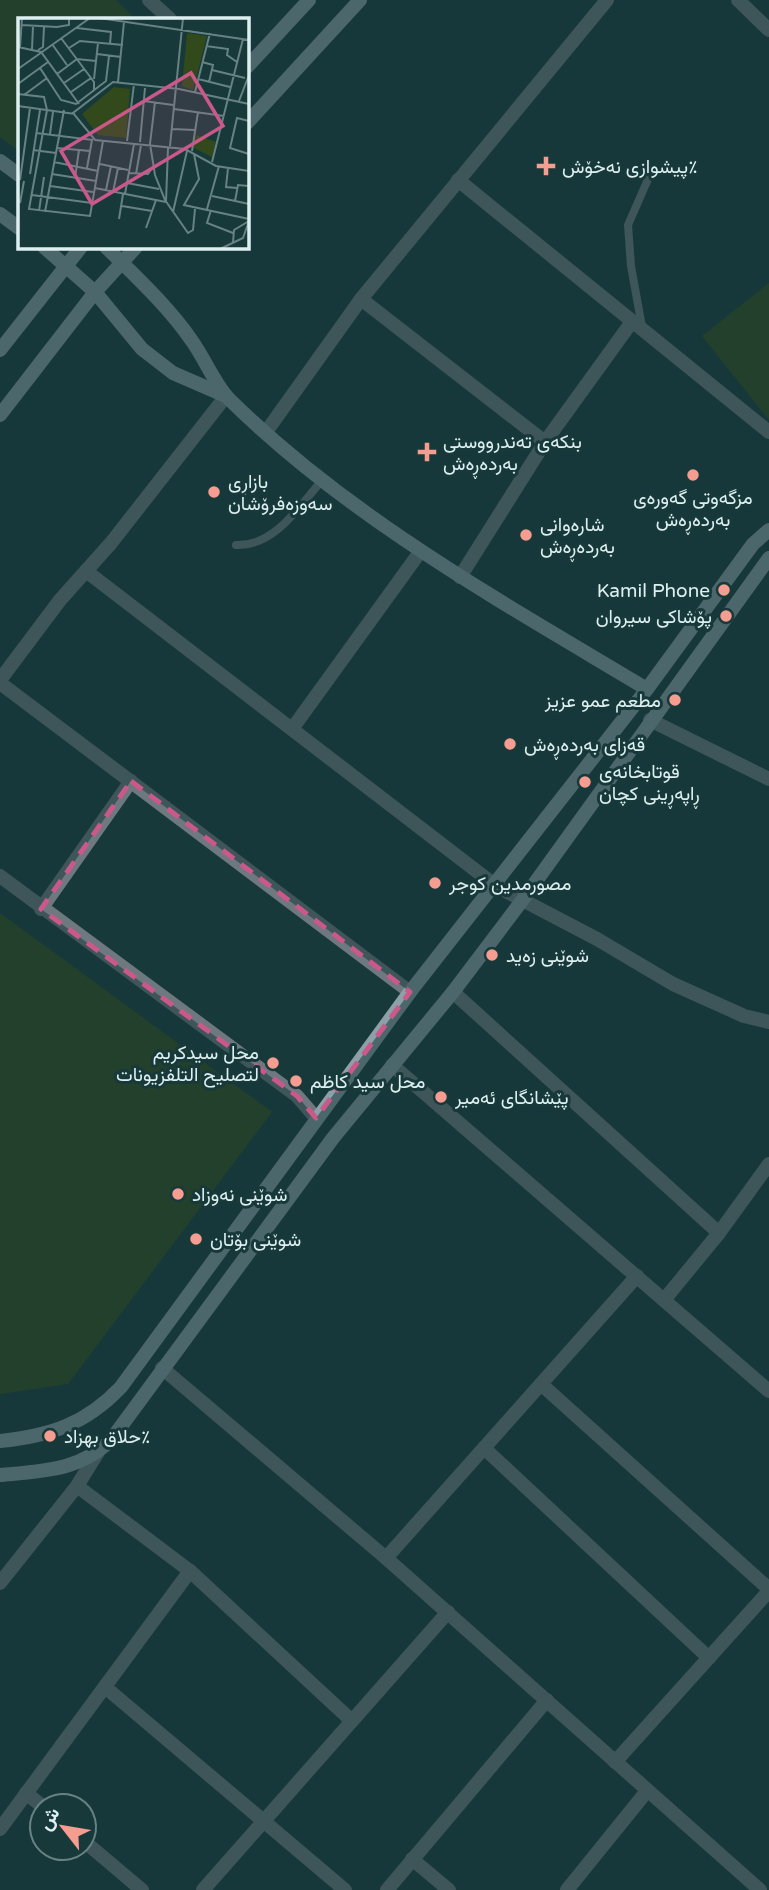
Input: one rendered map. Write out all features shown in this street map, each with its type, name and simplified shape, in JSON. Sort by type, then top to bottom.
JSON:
[{"type":"main road","points":[[248,66],[309,0]]},
{"type":"main road","points":[[248,122],[360,0]]},
{"type":"main road","points":[[0,161],[18,174]]},
{"type":"main road","points":[[0,214],[18,228]]},
{"type":"main road","points":[[45,248],[68,264],[95,292],[142,349],[173,373],[226,396]]},
{"type":"main road","points":[[0,350],[80,248]]},
{"type":"main road","points":[[107,248],[191,339],[226,396],[344,497],[460,577],[647,689]]},
{"type":"main road","points":[[0,415],[95,292],[135,248]]},
{"type":"main road","points":[[0,1441],[49,1434],[69,1427],[106,1403],[121,1387],[410,992],[496,886],[647,689],[753,544],[769,530]]},
{"type":"main road","points":[[0,1475],[66,1468],[98,1452],[111,1440],[333,1138],[453,992],[524,898],[769,558]]},
{"type":"street","points":[[149,0],[169,18]]},
{"type":"street","points":[[266,432],[361,299],[607,0]]},
{"type":"street","points":[[738,0],[769,30]]},
{"type":"street","points":[[458,180],[643,333],[769,432]]},
{"type":"street","points":[[361,299],[545,442]]},
{"type":"street","points":[[460,577],[545,442],[631,323]]},
{"type":"street","points":[[226,396],[60,600],[0,681],[410,992]]},
{"type":"street","points":[[292,729],[420,551]]},
{"type":"street","points":[[86,571],[496,886],[524,898],[673,985],[766,1025]]},
{"type":"street","points":[[650,720],[769,779]]},
{"type":"street","points":[[41,909],[131,781]]},
{"type":"street","points":[[0,876],[41,909],[297,1096],[316,1118]]},
{"type":"street","points":[[453,992],[719,1233]]},
{"type":"street","points":[[392,1065],[664,1300],[766,1383]]},
{"type":"street","points":[[664,1300],[719,1233],[769,1164]]},
{"type":"street","points":[[386,1558],[637,1276]]},
{"type":"street","points":[[162,1368],[448,1612],[752,1887]]},
{"type":"street","points":[[541,1384],[769,1590],[615,1762]]},
{"type":"street","points":[[484,1448],[709,1658]]},
{"type":"street","points":[[0,1583],[77,1486],[98,1452]]},
{"type":"street","points":[[77,1486],[190,1571],[352,1721]]},
{"type":"street","points":[[0,1829],[190,1571]]},
{"type":"street","points":[[203,1890],[448,1612]]},
{"type":"street","points":[[105,1687],[345,1890]]},
{"type":"street","points":[[387,1890],[547,1700]]},
{"type":"street","points":[[567,1890],[647,1791]]},
{"type":"street","points":[[98,1853],[142,1890]]},
{"type":"street","points":[[412,1859],[449,1890]]},
{"type":"lane","points":[[643,333],[631,266],[628,225],[649,177]]},
{"type":"lane","points":[[236,545],[251,546],[275,532],[324,478]]},
{"type":"highlighted area","points":[[131,781],[410,992],[316,1118],[297,1096],[41,909]]},
{"type":"green space","points":[[0,0],[116,0],[134,18],[18,18],[18,150],[0,137]]},
{"type":"green space","points":[[769,283],[769,420],[702,336]]},
{"type":"green space","points":[[0,913],[272,1112],[68,1384],[0,1394]]},
{"type":"place","name":"پیشوازی نەخۆش٪","points":[[546,166]]},
{"type":"place","name":"بنکەی تەندرووستی بەردەڕەش","points":[[427,452]]},
{"type":"place","name":"مزگەوتی گەورەی بەردەڕەش","points":[[693,475]]},
{"type":"place","name":"بازاڕی سەوزەفرۆشان","points":[[214,492]]},
{"type":"place","name":"شارەوانی بەردەڕەش","points":[[526,535]]},
{"type":"place","name":"Kamil Phone","points":[[724,590]]},
{"type":"place","name":"پۆشاکی سیروان","points":[[726,616]]},
{"type":"place","name":"مطعم عمو عزيز","points":[[675,700]]},
{"type":"place","name":"قەزای بەردەڕەش","points":[[510,744]]},
{"type":"place","name":"قوتابخانەی ڕاپەڕینی کچان","points":[[585,782]]},
{"type":"place","name":"مصورمدین كوجر","points":[[435,883]]},
{"type":"place","name":"شوێنی زەید","points":[[492,955]]},
{"type":"place","name":"محل سيدكريم لتصليح التلفزيونات","points":[[273,1063]]},
{"type":"place","name":"محل سيد كاظم","points":[[296,1081]]},
{"type":"place","name":"پێشانگای ئەمیر","points":[[441,1097]]},
{"type":"place","name":"شوێنی نەوزاد","points":[[178,1194]]},
{"type":"place","name":"شوێنی بۆتان","points":[[196,1239]]},
{"type":"place","name":"حلاق بهزاد٪","points":[[50,1436]]}]
